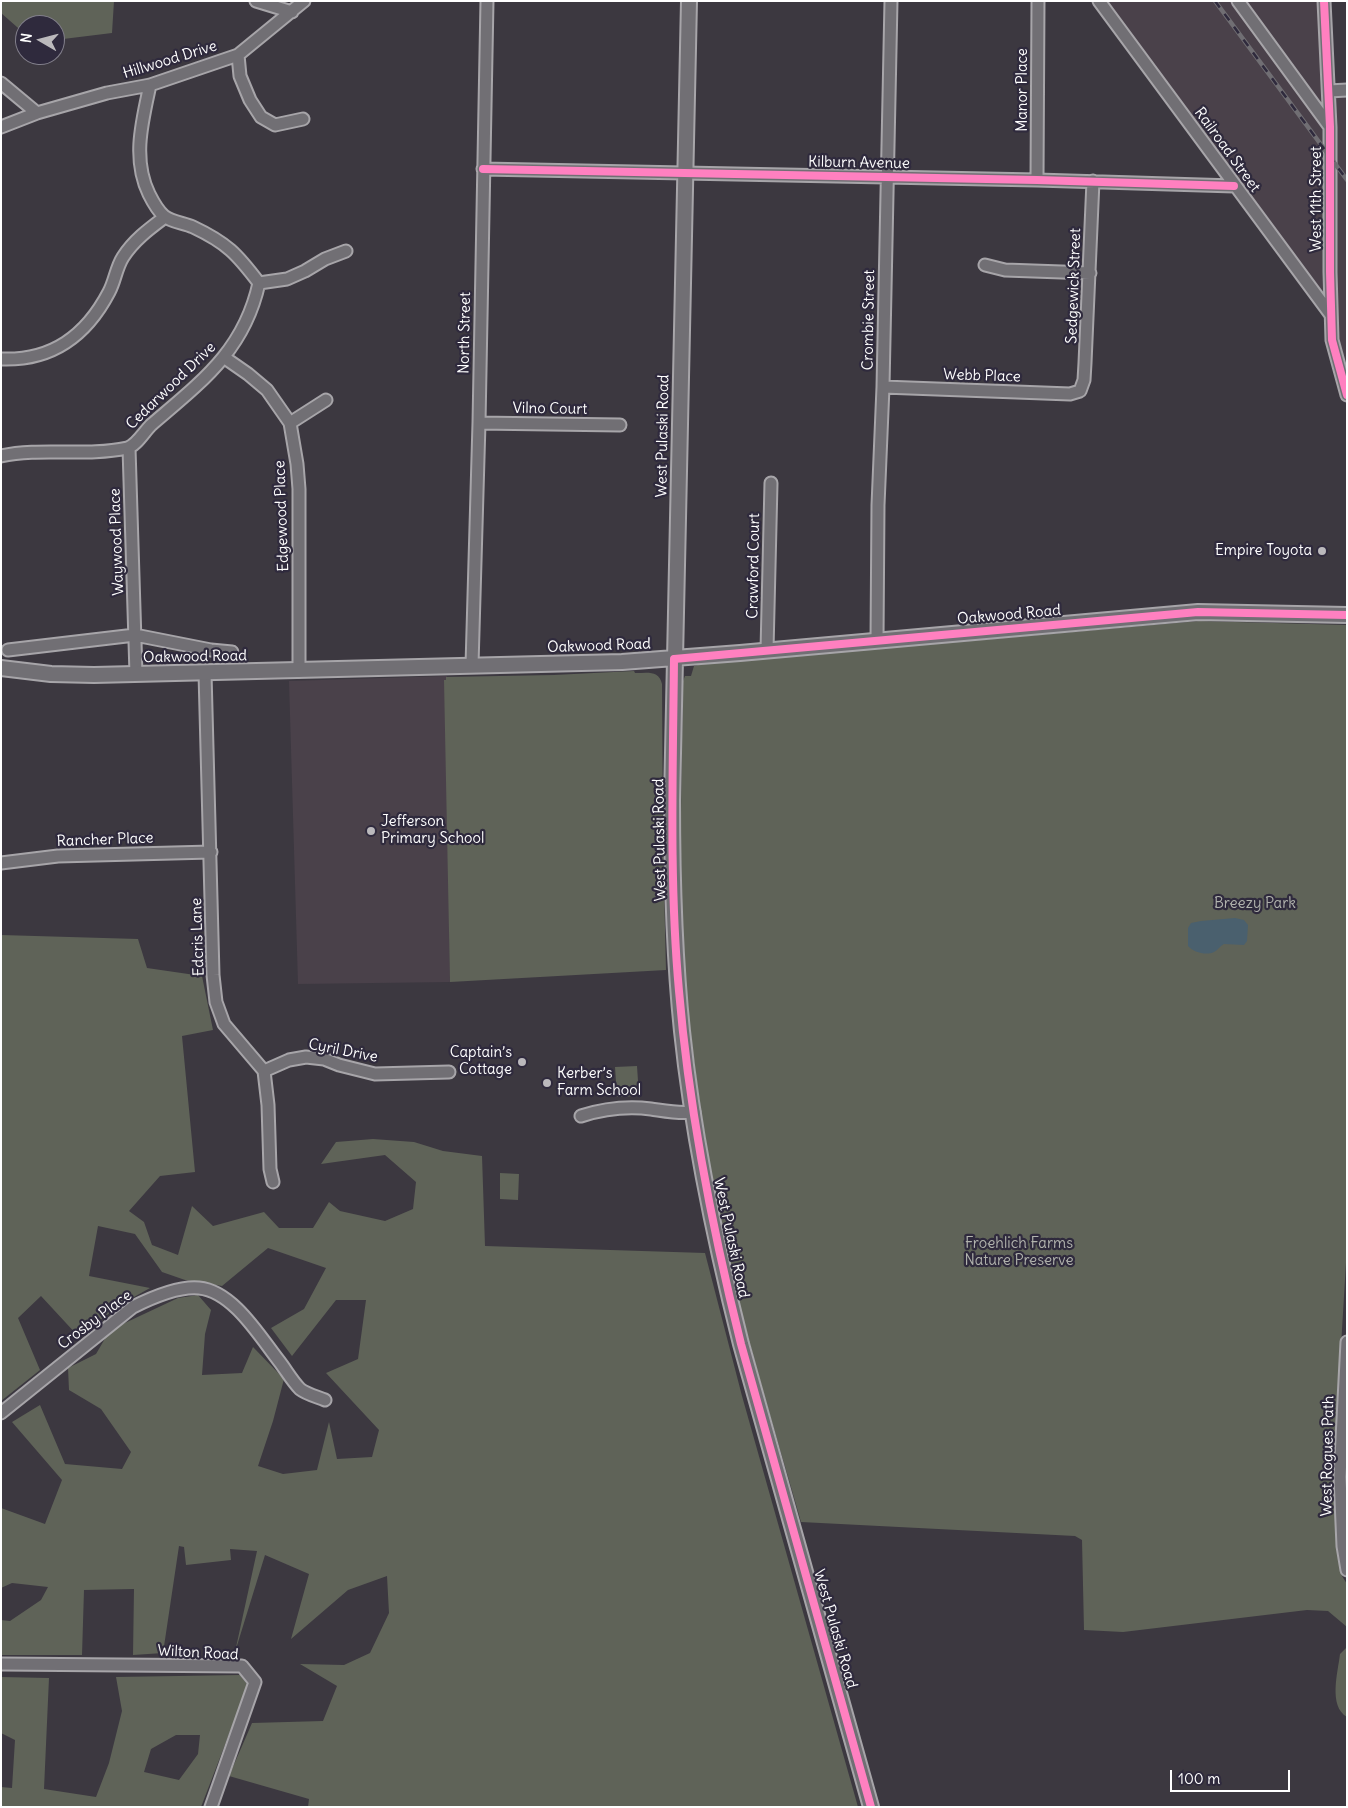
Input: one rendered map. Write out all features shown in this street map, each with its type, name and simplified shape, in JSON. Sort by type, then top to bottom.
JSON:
[{"type":"main road","name":"West Pulaski Road","points":[[689,1],[672,800],[673,884],[679,1000],[694,1112],[710,1208],[726,1285],[871,1807]]},
{"type":"main road","name":"Oakwood Road","points":[[1,668],[51,674],[136,674],[622,662],[674,659],[1198,612],[1347,615]]},
{"type":"street","points":[[256,1],[292,12]]},
{"type":"street","name":"Hillwood Drive","points":[[1,127],[37,113],[107,93],[150,85],[238,55],[304,1]]},
{"type":"street","name":"North Street","points":[[472,665],[479,423],[486,1]]},
{"type":"street","name":"Crombie Street","points":[[877,640],[878,505],[883,387],[891,1]]},
{"type":"street","name":"Manor Place","points":[[1037,180],[1038,1]]},
{"type":"street","name":"Railroad Street","points":[[1099,1],[1331,315]]},
{"type":"street","points":[[1238,1],[1330,127]]},
{"type":"street","name":"West 11th Street","points":[[1324,1],[1330,127],[1332,340],[1347,395]]},
{"type":"street","points":[[238,55],[240,76],[250,100],[261,117],[275,125],[304,120]]},
{"type":"street","points":[[1,83],[37,113]]},
{"type":"street","points":[[150,85],[140,139],[139,160],[143,182],[153,202],[165,217],[187,224],[224,244],[240,258],[259,283],[287,279],[325,259],[346,251]]},
{"type":"street","points":[[1329,91],[1347,90]]},
{"type":"street","name":"Kilburn Avenue","points":[[483,169],[1093,181],[1234,186]]},
{"type":"street","name":"Sedgewick Street","points":[[1080,391],[1084,380],[1093,181]]},
{"type":"street","points":[[1,359],[20,360],[49,353],[76,336],[94,316],[110,291],[122,258],[137,238],[165,217]]},
{"type":"street","points":[[985,265],[1005,270],[1090,273]]},
{"type":"street","name":"Cedarwood Drive","points":[[1,456],[35,453],[97,452],[129,448],[150,426],[179,402],[225,358],[245,326],[255,301],[259,283]]},
{"type":"street","name":"Edgewood Place","points":[[225,358],[267,390],[290,423],[299,489],[299,671]]},
{"type":"street","name":"Webb Place","points":[[883,387],[1070,394],[1080,391]]},
{"type":"street","points":[[290,423],[326,400]]},
{"type":"street","name":"Vilno Court","points":[[479,423],[620,425]]},
{"type":"street","name":"Waywood Place","points":[[129,448],[136,674]]},
{"type":"street","name":"Crawford Court","points":[[767,650],[771,483]]},
{"type":"street","name":"Oakwood Road","points":[[8,650],[135,635],[211,650],[232,652]]},
{"type":"street","name":"Edcris Lane","points":[[205,673],[213,975],[216,1002],[224,1024],[264,1071]]},
{"type":"street","name":"Rancher Place","points":[[1,863],[58,856],[211,852]]},
{"type":"street","name":"Cyril Drive","points":[[264,1071],[289,1060],[306,1057],[376,1074],[449,1072]]},
{"type":"street","points":[[264,1071],[268,1106],[270,1169],[273,1182]]},
{"type":"street","points":[[581,1116],[599,1110],[611,1109],[649,1109],[682,1114],[694,1112]]},
{"type":"street","name":"Crosby Place","points":[[1,1413],[133,1307],[152,1297],[199,1288],[216,1294],[234,1305],[250,1322],[302,1390],[325,1400]]},
{"type":"street","name":"West Rogues Path","points":[[1347,1342],[1340,1467],[1343,1546],[1347,1570]]},
{"type":"street","name":"Wilton Road","points":[[1,1664],[242,1666],[256,1682],[211,1807]]},
{"type":"shaded area","points":[[1104,1],[1318,1],[1323,98],[1347,97],[1347,376],[1338,343],[1335,317]]},
{"type":"shaded area","name":"Jefferson Primary School","points":[[447,676],[450,982],[298,984],[289,681]]},
{"type":"green space","points":[[1,1],[114,1],[112,33],[65,39],[65,15],[15,15],[15,25],[1,13]]},
{"type":"green space","name":"Froehlich Farms Nature Preserve","points":[[1199,621],[1347,625],[1347,1246],[1334,1463],[1340,1567],[1342,1576],[1347,1584],[1347,1627],[1328,1611],[1307,1610],[1123,1632],[1084,1630],[1082,1540],[1075,1536],[801,1522],[755,1362],[730,1265],[699,1100],[687,1000],[681,863],[683,681],[685,676],[691,676],[694,666]]},
{"type":"green space","points":[[634,671],[635,673],[656,674],[662,684],[666,970],[450,982],[444,680],[446,680],[446,677]]},
{"type":"green space","points":[[1,935],[138,939],[147,968],[202,976],[213,1030],[182,1036],[195,1172],[160,1176],[129,1211],[144,1222],[152,1245],[178,1255],[192,1206],[213,1226],[264,1212],[279,1228],[313,1228],[329,1202],[340,1211],[385,1221],[413,1209],[416,1182],[385,1155],[321,1164],[336,1142],[373,1139],[414,1142],[443,1151],[482,1156],[485,1246],[705,1253],[742,1396],[858,1807],[308,1807],[309,1799],[229,1776],[252,1723],[323,1721],[337,1686],[300,1664],[344,1665],[370,1653],[389,1613],[387,1576],[348,1590],[291,1639],[309,1574],[265,1555],[235,1652],[257,1551],[230,1549],[231,1560],[186,1565],[184,1547],[179,1546],[163,1653],[133,1655],[134,1589],[84,1590],[82,1655],[1,1655],[1,1620],[10,1621],[41,1600],[48,1587],[12,1583],[1,1588],[1,1508],[45,1524],[62,1480],[12,1422],[40,1405],[65,1464],[122,1469],[131,1452],[101,1409],[69,1390],[68,1368],[96,1354],[110,1330],[178,1298],[198,1295],[211,1310],[205,1334],[202,1375],[242,1373],[253,1347],[284,1379],[258,1466],[283,1474],[317,1470],[329,1422],[337,1459],[372,1457],[379,1430],[326,1373],[358,1359],[366,1300],[336,1300],[292,1356],[271,1328],[304,1309],[326,1268],[268,1248],[222,1286],[185,1280],[162,1272],[135,1234],[98,1226],[89,1276],[150,1288],[125,1302],[78,1336],[41,1296],[18,1318],[40,1370],[1,1401]]},
{"type":"green space","points":[[637,1066],[639,1096],[617,1097],[615,1067]]},
{"type":"green space","points":[[500,1173],[519,1174],[518,1200],[500,1199]]},
{"type":"green space","points":[[1347,1647],[1347,1717],[1341,1712],[1338,1705],[1336,1679],[1340,1654]]},
{"type":"green space","points":[[240,1675],[248,1685],[201,1807],[1,1807],[1,1787],[12,1788],[15,1740],[1,1733],[1,1677],[49,1678],[44,1789],[96,1797],[109,1763],[122,1711],[116,1677]],"holes":[[[176,1735],[200,1735],[198,1754],[179,1780],[144,1772],[151,1749]]]},
{"type":"water","points":[[1235,918],[1244,920],[1248,925],[1247,941],[1244,945],[1224,944],[1214,952],[1207,954],[1196,952],[1188,946],[1188,928],[1191,923]]},
{"type":"railway","points":[[1215,1],[1347,180]]},
{"type":"cycle path","points":[[1324,1],[1330,127],[1332,340],[1347,395]]},
{"type":"cycle path","points":[[483,169],[1037,180],[1234,186]]},
{"type":"cycle path","points":[[871,1807],[741,1344],[720,1257],[695,1124],[683,1036],[674,908],[672,825],[674,659],[1198,612],[1347,615]]},
{"type":"place","name":"Empire Toyota","points":[[1322,551]]},
{"type":"place","name":"Jefferson Primary School","points":[[371,831]]},
{"type":"place","name":"Captain’s Cottage","points":[[522,1062]]},
{"type":"place","name":"Kerber’s Farm School","points":[[547,1083]]},
{"type":"park label","name":"Breezy Park","points":[[1255,904]]}]
